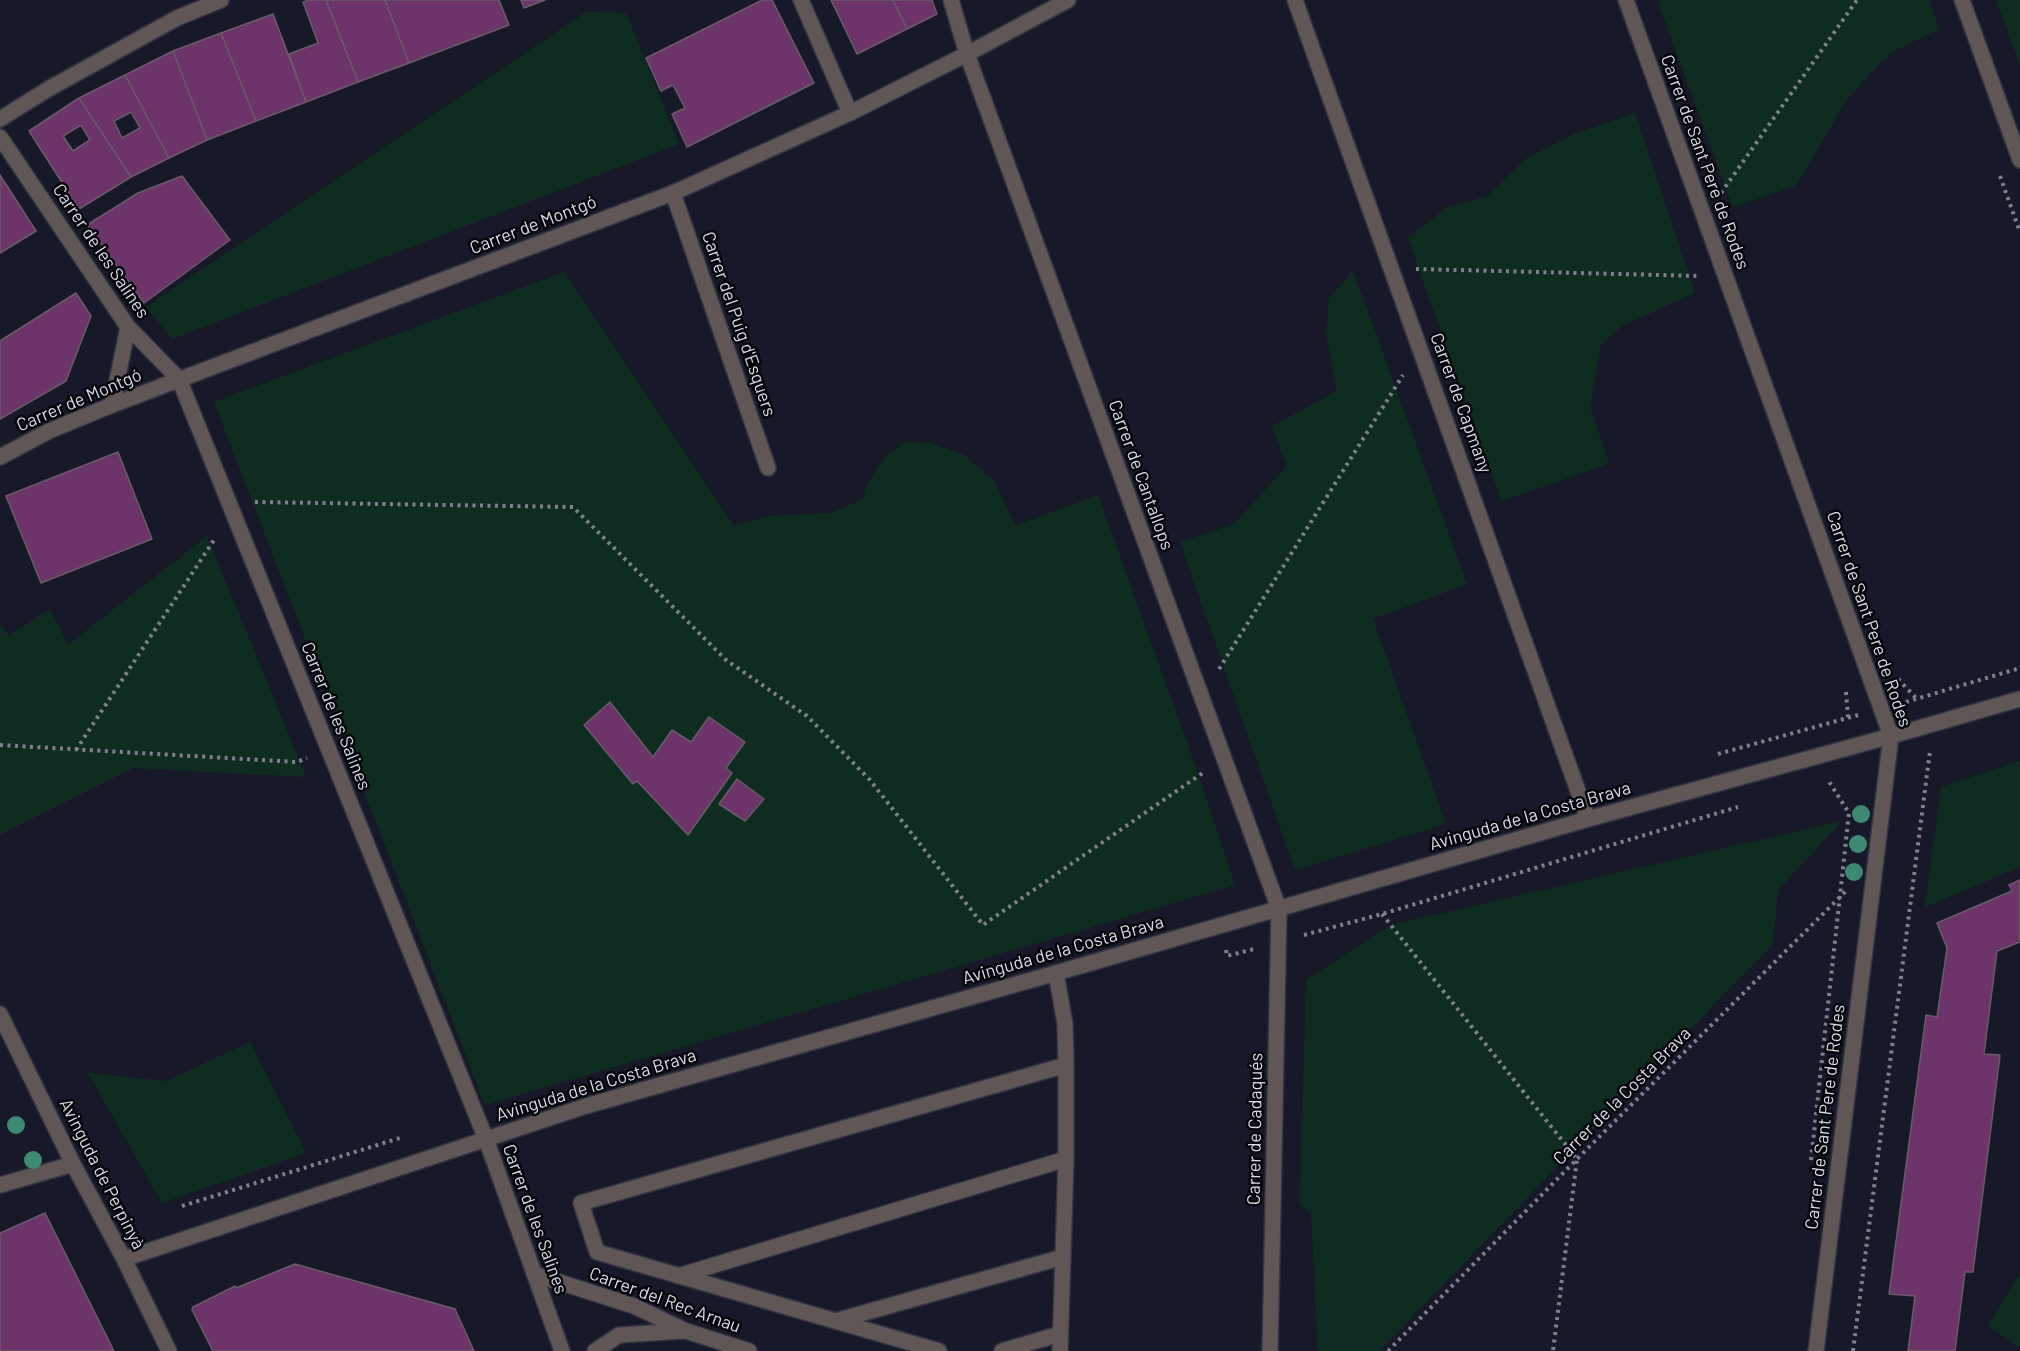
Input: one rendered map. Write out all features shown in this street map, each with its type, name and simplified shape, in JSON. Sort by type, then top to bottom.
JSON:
[{"type":"street","points":[[0,119],[50,88],[177,18],[221,0]]},
{"type":"street","points":[[801,0],[850,113]]},
{"type":"street","name":"Carrer de Cantallops","points":[[951,0],[967,54],[1279,909]]},
{"type":"street","name":"Carrer de Montgó","points":[[0,457],[49,431],[112,405],[673,193],[850,113],[1068,0]]},
{"type":"street","name":"Carrer de Capmany","points":[[1295,0],[1588,819]]},
{"type":"street","name":"Carrer de Sant Pere de Rodes","points":[[1626,0],[1891,736],[1816,1351]]},
{"type":"street","points":[[1962,0],[2020,160]]},
{"type":"street","name":"Carrer de les Salines","points":[[0,137],[128,327],[179,379],[486,1139],[562,1351]]},
{"type":"street","name":"Carrer del Puig d'Esquers","points":[[673,193],[768,468]]},
{"type":"street","points":[[112,405],[128,327]]},
{"type":"street","name":"Avinguda de la Costa Brava","points":[[124,1259],[586,1106],[1588,819],[2020,699]]},
{"type":"street","name":"Carrer de Cadaqués","points":[[1270,1351],[1279,909]]},
{"type":"street","points":[[1056,973],[1065,1024],[1066,1065],[1066,1160],[1060,1351]]},
{"type":"street","name":"Avinguda de Perpinyà","points":[[0,1014],[73,1164],[124,1259],[169,1351]]},
{"type":"street","points":[[939,1351],[597,1252],[581,1203],[1066,1065]]},
{"type":"street","points":[[678,1276],[1066,1160]]},
{"type":"street","points":[[0,1185],[73,1164]]},
{"type":"street","points":[[834,1321],[1063,1257]]},
{"type":"street","name":"Carrer del Rec Arnau","points":[[534,1274],[634,1306],[686,1331],[749,1351]]},
{"type":"street","points":[[596,1351],[618,1335],[686,1331]]},
{"type":"street","points":[[1002,1351],[1060,1334]]},
{"type":"path","points":[[1720,195],[1857,0]]},
{"type":"path","points":[[1392,268],[1701,276]]},
{"type":"path","points":[[1202,696],[1420,347]]},
{"type":"path","points":[[76,750],[233,512],[251,502],[573,507],[726,660],[807,716],[870,780],[983,925],[1224,758]]},
{"type":"path","points":[[1820,724],[1881,709],[2020,668]]},
{"type":"path","points":[[0,746],[297,762],[329,748]]},
{"type":"path","points":[[1810,1164],[1849,813],[1829,780],[1818,783]]},
{"type":"path","points":[[1222,925],[1227,956],[1382,914],[1749,804]]},
{"type":"path","name":"Carrer de la Costa Brava","points":[[1388,1351],[1876,861]]},
{"type":"path","points":[[1382,914],[1577,1159],[1553,1351]]},
{"type":"green space","points":[[1662,0],[1929,0],[1939,29],[1894,51],[1877,66],[1846,101],[1796,186],[1733,207],[1658,2]]},
{"type":"green space","points":[[1996,0],[2020,0],[2020,65]]},
{"type":"green space","points":[[586,12],[626,13],[679,144],[172,339],[146,307]]},
{"type":"green space","points":[[1635,113],[1695,293],[1622,326],[1601,345],[1590,407],[1609,464],[1501,501],[1408,238],[1446,208],[1487,196],[1527,158],[1572,135]]},
{"type":"green space","points":[[1353,271],[1467,584],[1373,619],[1446,824],[1295,870],[1180,542],[1234,524],[1287,466],[1272,426],[1337,391],[1326,335],[1329,298]]},
{"type":"green space","points":[[564,272],[734,526],[768,516],[831,513],[863,499],[866,487],[883,459],[904,442],[930,443],[965,455],[995,482],[1015,526],[1098,495],[1196,768],[1235,885],[485,1105],[214,402]]},
{"type":"green space","points":[[207,536],[306,777],[133,768],[0,835],[0,625],[9,636],[50,609],[68,645]]},
{"type":"green space","points":[[2020,761],[2020,867],[1925,907],[1941,787]]},
{"type":"green space","points":[[1842,821],[1778,890],[1773,944],[1379,1351],[1318,1351],[1311,1213],[1300,1205],[1306,980],[1391,925]]},
{"type":"green space","points":[[250,1042],[306,1153],[162,1203],[88,1073],[166,1081]]},
{"type":"green space","points":[[2020,1273],[2020,1347],[1988,1326]]},
{"type":"building","points":[[326,0],[358,82],[306,102],[289,54],[318,43],[303,2]]},
{"type":"building","points":[[326,0],[385,0],[409,63],[358,82]]},
{"type":"building","points":[[385,0],[499,0],[509,25],[409,63]]},
{"type":"building","points":[[521,0],[545,0],[524,8]]},
{"type":"building","points":[[762,0],[772,0],[814,83],[687,147],[672,114],[685,108],[673,85],[661,91],[646,58]]},
{"type":"building","points":[[831,0],[893,0],[907,29],[857,54]]},
{"type":"building","points":[[893,0],[932,0],[937,14],[907,29]]},
{"type":"building","points":[[273,14],[306,102],[256,121],[221,33]]},
{"type":"building","points":[[221,33],[256,121],[207,140],[173,51]]},
{"type":"building","points":[[173,51],[207,140],[169,158],[125,75]]},
{"type":"building","points":[[125,75],[169,158],[131,177],[79,98]],"holes":[[[131,112],[140,128],[122,138],[114,121]]]},
{"type":"building","points":[[79,98],[131,177],[79,209],[29,131]],"holes":[[[81,125],[90,140],[73,151],[63,136]]]},
{"type":"building","points":[[0,175],[36,231],[0,253]]},
{"type":"building","points":[[182,176],[230,240],[144,303],[87,225],[138,193]]},
{"type":"building","points":[[76,293],[91,316],[66,381],[0,419],[0,341]]},
{"type":"building","points":[[118,452],[152,539],[41,583],[6,496]]},
{"type":"building","points":[[610,702],[653,757],[672,730],[691,742],[709,717],[745,742],[726,768],[732,773],[688,835],[637,781],[633,784],[584,725]]},
{"type":"building","points":[[737,779],[764,799],[745,821],[719,804]]},
{"type":"building","points":[[2020,880],[2020,942],[1997,951],[1984,1054],[2000,1055],[1973,1272],[1965,1272],[1955,1351],[1908,1351],[1915,1296],[1889,1294],[1926,1015],[1937,1017],[1947,948],[1937,923],[2012,891],[2009,885]]},
{"type":"building","points":[[45,1213],[114,1351],[0,1351],[0,1233]]},
{"type":"building","points":[[295,1264],[455,1309],[474,1351],[213,1351],[192,1310],[193,1307],[235,1286],[236,1288]]}]
